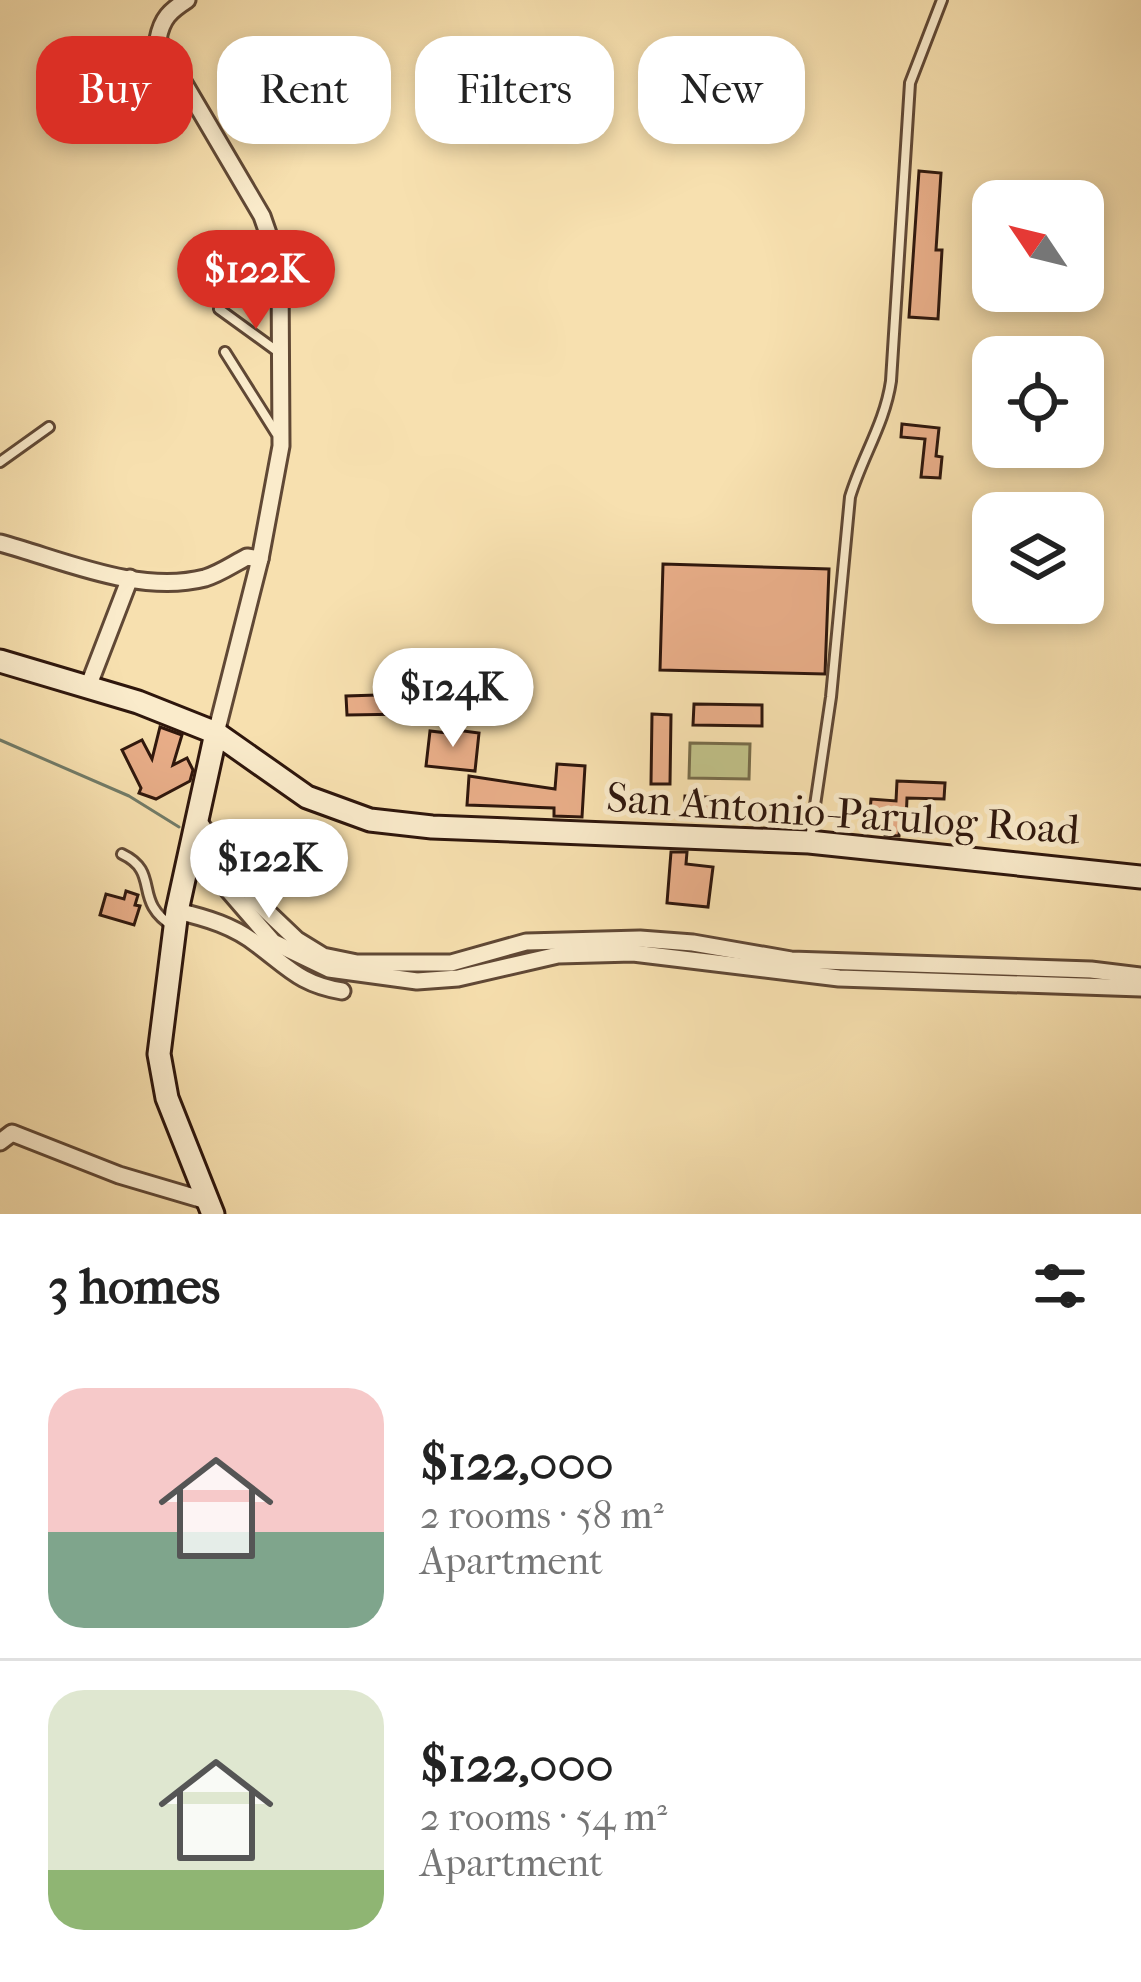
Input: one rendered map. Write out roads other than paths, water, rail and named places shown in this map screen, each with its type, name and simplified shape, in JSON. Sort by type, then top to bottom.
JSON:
[{"type":"street","points":[[187,0],[170,11],[158,39],[274,242],[280,268],[282,355],[280,440],[260,559],[190,846],[162,1028],[161,1076],[210,1208]]},
{"type":"street","points":[[0,542],[130,578],[167,582],[202,579],[247,557],[260,559]]},
{"type":"street","points":[[88,686],[130,578]]},
{"type":"street","name":"San Antonio-Parulog Road","points":[[0,661],[88,686],[215,733],[308,797],[370,820],[452,828],[809,842],[1141,877]]},
{"type":"street","points":[[197,819],[255,900],[297,940],[323,956],[357,963],[452,963],[526,942],[640,938],[791,960],[1091,970],[1141,976]]},
{"type":"street","points":[[190,846],[273,942],[329,969],[417,981],[558,955],[633,953],[838,978],[1141,988]]},
{"type":"street","points":[[176,919],[217,920],[258,944],[300,979],[342,992]]},
{"type":"street","points":[[0,1142],[12,1133],[210,1208]]},
{"type":"lane","points":[[809,842],[831,697],[850,497],[887,407],[891,381],[910,83],[942,0]]},
{"type":"lane","points":[[218,309],[282,355]]},
{"type":"lane","points":[[225,352],[280,440]]},
{"type":"lane","points":[[0,462],[49,427]]},
{"type":"lane","points":[[122,854],[143,871],[151,908],[176,919]]},
{"type":"waterway","points":[[0,740],[129,796],[179,827]]},
{"type":"waterway","points":[[202,841],[219,862]]},
{"type":"waterway","points":[[262,916],[274,932]]},
{"type":"waterway","points":[[494,962],[543,951]]},
{"type":"waterway","points":[[678,951],[710,955]]},
{"type":"waterway","points":[[844,971],[861,970]]},
{"type":"waterway","points":[[881,971],[939,974]]}]
